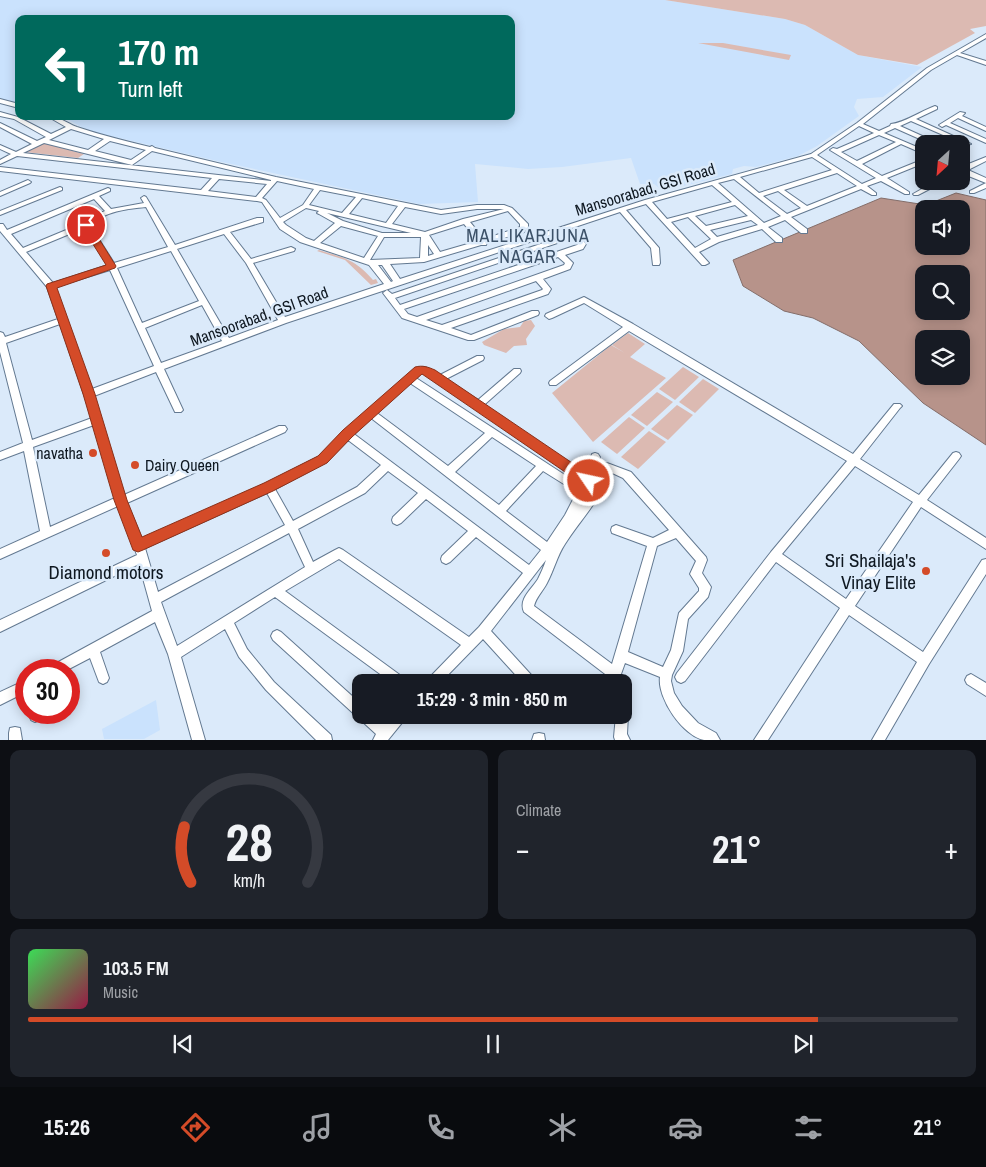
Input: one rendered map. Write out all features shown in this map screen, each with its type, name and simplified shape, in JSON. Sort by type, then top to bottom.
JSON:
[{"type":"street","name":"Mansoorabad, GSI Road","points":[[89,394],[283,321],[398,282],[647,201],[813,155],[859,124],[929,69],[986,36]]},
{"type":"street","points":[[956,53],[986,63]]},
{"type":"street","points":[[0,100],[15,105]]},
{"type":"street","points":[[836,152],[877,132],[935,108]]},
{"type":"street","points":[[0,114],[15,116]]},
{"type":"street","points":[[935,129],[960,115],[986,128]]},
{"type":"street","points":[[910,118],[948,135]]},
{"type":"street","points":[[23,120],[51,137]]},
{"type":"street","points":[[58,120],[71,127],[109,139],[200,159],[274,181]]},
{"type":"street","points":[[945,123],[984,138]]},
{"type":"street","points":[[859,124],[915,148]]},
{"type":"street","points":[[0,125],[40,142],[132,163],[157,179]]},
{"type":"street","points":[[893,125],[916,135]]},
{"type":"street","points":[[0,162],[71,127]]},
{"type":"street","points":[[970,143],[984,138]]},
{"type":"street","points":[[88,153],[109,139]]},
{"type":"street","points":[[857,164],[901,142]]},
{"type":"street","points":[[826,146],[906,193]]},
{"type":"street","points":[[0,147],[15,154],[61,159],[104,173],[157,179],[182,173],[274,181],[318,187],[441,212],[478,207],[510,209],[524,224],[524,227],[521,230],[483,243],[424,260],[385,263],[369,262],[315,244],[283,227],[264,201],[258,199],[203,192],[157,179],[104,173],[46,172],[0,168]]},
{"type":"street","points":[[132,163],[152,148]]},
{"type":"street","points":[[813,155],[874,194]]},
{"type":"street","points":[[55,164],[61,159]]},
{"type":"street","points":[[182,173],[200,159]]},
{"type":"street","points":[[970,166],[986,159]]},
{"type":"street","points":[[694,251],[716,240],[763,226],[915,165]]},
{"type":"street","points":[[759,195],[837,171]]},
{"type":"street","points":[[970,174],[986,181]]},
{"type":"street","points":[[203,192],[216,177]]},
{"type":"street","points":[[735,177],[804,230]]},
{"type":"street","points":[[258,199],[274,181]]},
{"type":"street","points":[[0,194],[28,182]]},
{"type":"street","points":[[714,182],[779,240]]},
{"type":"street","points":[[972,192],[986,185]]},
{"type":"street","points":[[279,222],[306,206],[318,187]]},
{"type":"street","points":[[0,213],[60,189]]},
{"type":"street","points":[[108,190],[4,229],[51,286],[89,394],[121,500],[143,558],[158,614],[174,654],[199,740]]},
{"type":"street","points":[[780,190],[805,208]]},
{"type":"street","points":[[916,194],[924,190]]},
{"type":"street","points":[[96,196],[109,211]]},
{"type":"street","points":[[344,215],[360,196]]},
{"type":"street","points":[[647,201],[705,263]]},
{"type":"street","points":[[22,250],[86,225],[109,211],[145,202],[227,342]]},
{"type":"street","points":[[666,221],[736,203]]},
{"type":"street","points":[[388,225],[402,204]]},
{"type":"street","points":[[306,206],[425,234],[439,256]]},
{"type":"street","points":[[306,206],[340,224],[382,235],[413,236],[510,209]]},
{"type":"street","points":[[621,209],[655,248],[656,263]]},
{"type":"street","points":[[440,230],[441,212]]},
{"type":"street","points":[[690,215],[716,240]]},
{"type":"street","points":[[704,229],[753,217]]},
{"type":"street","points":[[51,286],[260,220]]},
{"type":"street","points":[[466,221],[483,243]]},
{"type":"street","points":[[315,244],[340,224]]},
{"type":"street","points":[[86,225],[112,266],[157,368],[178,410]]},
{"type":"street","points":[[225,230],[249,262],[283,321]]},
{"type":"street","points":[[424,260],[425,234]]},
{"type":"street","points":[[369,262],[382,235]]},
{"type":"street","points":[[390,297],[573,235],[582,244],[580,247],[560,254],[399,308]]},
{"type":"street","points":[[249,262],[291,249]]},
{"type":"street","points":[[516,254],[526,265]]},
{"type":"street","points":[[418,320],[567,267],[569,263],[560,254]]},
{"type":"street","points":[[369,262],[386,286],[390,297],[405,316],[471,338],[534,313]]},
{"type":"street","points":[[385,263],[398,282]]},
{"type":"street","points":[[500,274],[511,287]]},
{"type":"street","points":[[454,275],[479,298]]},
{"type":"street","points":[[443,328],[545,292],[547,289],[538,278]]},
{"type":"street","points":[[493,294],[503,307]]},
{"type":"street","points":[[549,316],[584,300],[854,460],[986,544]]},
{"type":"street","points":[[139,327],[203,302]]},
{"type":"street","points":[[46,533],[28,445],[1,337],[63,320]]},
{"type":"street","points":[[553,383],[630,326]]},
{"type":"street","points":[[439,379],[480,358]]},
{"type":"street","points":[[138,546],[269,487],[323,459],[347,434],[419,370],[426,370],[589,481]]},
{"type":"street","points":[[478,405],[517,371]]},
{"type":"street","points":[[410,378],[566,482]]},
{"type":"street","points":[[681,677],[775,555],[896,406]]},
{"type":"street","points":[[371,413],[549,550]]},
{"type":"street","points":[[0,456],[96,420]]},
{"type":"street","points":[[0,554],[121,500],[167,482],[282,429]]},
{"type":"street","points":[[448,472],[492,432]]},
{"type":"street","points":[[347,434],[530,572]]},
{"type":"street","points":[[760,740],[846,607],[920,501],[956,456]]},
{"type":"street","points":[[441,674],[483,631],[549,550],[589,481],[595,457]]},
{"type":"street","points":[[154,600],[361,490],[388,465]]},
{"type":"street","points":[[500,511],[542,466]]},
{"type":"street","points":[[610,674],[528,608],[530,597],[542,583],[562,539],[591,502],[603,480],[607,467],[627,475],[702,560],[696,574],[705,587],[704,593],[683,617],[677,652],[664,682],[677,713],[711,738]]},
{"type":"street","points":[[269,487],[312,569]]},
{"type":"street","points":[[397,520],[426,492]]},
{"type":"street","points":[[446,559],[476,530]]},
{"type":"street","points":[[616,530],[653,543],[677,532]]},
{"type":"street","points":[[616,674],[653,543]]},
{"type":"street","points":[[174,654],[339,554],[470,645]]},
{"type":"street","points":[[775,555],[846,607],[925,660]]},
{"type":"street","points":[[0,626],[143,558]]},
{"type":"street","points":[[878,740],[925,660],[986,564]]},
{"type":"street","points":[[277,592],[389,674]]},
{"type":"street","points":[[75,659],[158,614]]},
{"type":"street","points":[[227,621],[242,653],[264,679],[326,740]]},
{"type":"street","points":[[483,631],[523,674]]},
{"type":"street","points":[[277,636],[352,704]]},
{"type":"street","points":[[92,650],[103,678]]},
{"type":"street","points":[[621,655],[666,674]]},
{"type":"street","points":[[970,680],[986,690]]},
{"type":"street","points":[[0,699],[15,692]]},
{"type":"street","points":[[371,724],[381,736],[392,724]]},
{"type":"street","points":[[621,724],[620,737],[624,740]]},
{"type":"shaded area","points":[[0,0],[665,0],[785,19],[805,25],[858,55],[922,67],[883,97],[857,99],[854,107],[859,116],[817,146],[798,156],[756,167],[744,166],[733,169],[732,174],[663,191],[654,184],[640,184],[631,158],[562,167],[528,169],[475,164],[478,202],[419,204],[217,161],[98,133],[85,129],[68,120],[515,120],[515,15],[15,15],[15,102],[0,99]]},
{"type":"shaded area","points":[[665,0],[986,0],[986,26],[970,29],[975,33],[917,65],[858,55],[805,25],[785,19]]},
{"type":"shaded area","points":[[698,43],[723,43],[791,55],[789,60]]},
{"type":"shaded area","points":[[43,143],[84,154],[78,158],[25,152]]},
{"type":"shaded area","points":[[956,193],[986,200],[986,445],[923,403],[859,341],[813,318],[784,311],[743,286],[733,260],[881,198],[915,203],[915,255],[970,255],[970,200],[938,200]]},
{"type":"shaded area","points":[[319,250],[355,263],[373,280],[376,279],[378,283],[371,285],[345,260],[317,251]]},
{"type":"shaded area","points":[[531,320],[535,326],[526,339],[527,345],[514,346],[506,353],[484,345],[482,342],[504,329],[520,327],[524,321]]},
{"type":"shaded area","points":[[628,333],[645,344],[630,357],[666,378],[593,442],[552,393],[611,345],[625,353],[612,345]]},
{"type":"shaded area","points":[[683,367],[699,377],[675,400],[659,389]]},
{"type":"shaded area","points":[[703,379],[719,389],[695,413],[679,402]]},
{"type":"shaded area","points":[[657,392],[673,402],[647,426],[631,415]]},
{"type":"shaded area","points":[[677,405],[693,415],[668,440],[651,429]]},
{"type":"shaded area","points":[[629,417],[645,428],[617,454],[601,442]]},
{"type":"shaded area","points":[[649,431],[666,442],[638,469],[621,457]]},
{"type":"shaded area","points":[[156,700],[160,730],[144,739],[104,739],[102,729]]},
{"type":"place","name":"navatha","points":[[93,453]]},
{"type":"place","name":"Dairy Queen","points":[[135,465]]},
{"type":"place","name":"Diamond motors","points":[[106,553]]},
{"type":"place","name":"Sri Shailaja's Vinay Elite","points":[[926,571]]},
{"type":"district","name":"MALLIKARJUNA NAGAR","points":[[528,246]]},
{"type":"route","points":[[86,225],[112,266],[51,286],[89,394],[121,500],[138,546],[269,487],[323,459],[347,434],[419,370],[426,370],[431,373],[589,481]]}]
